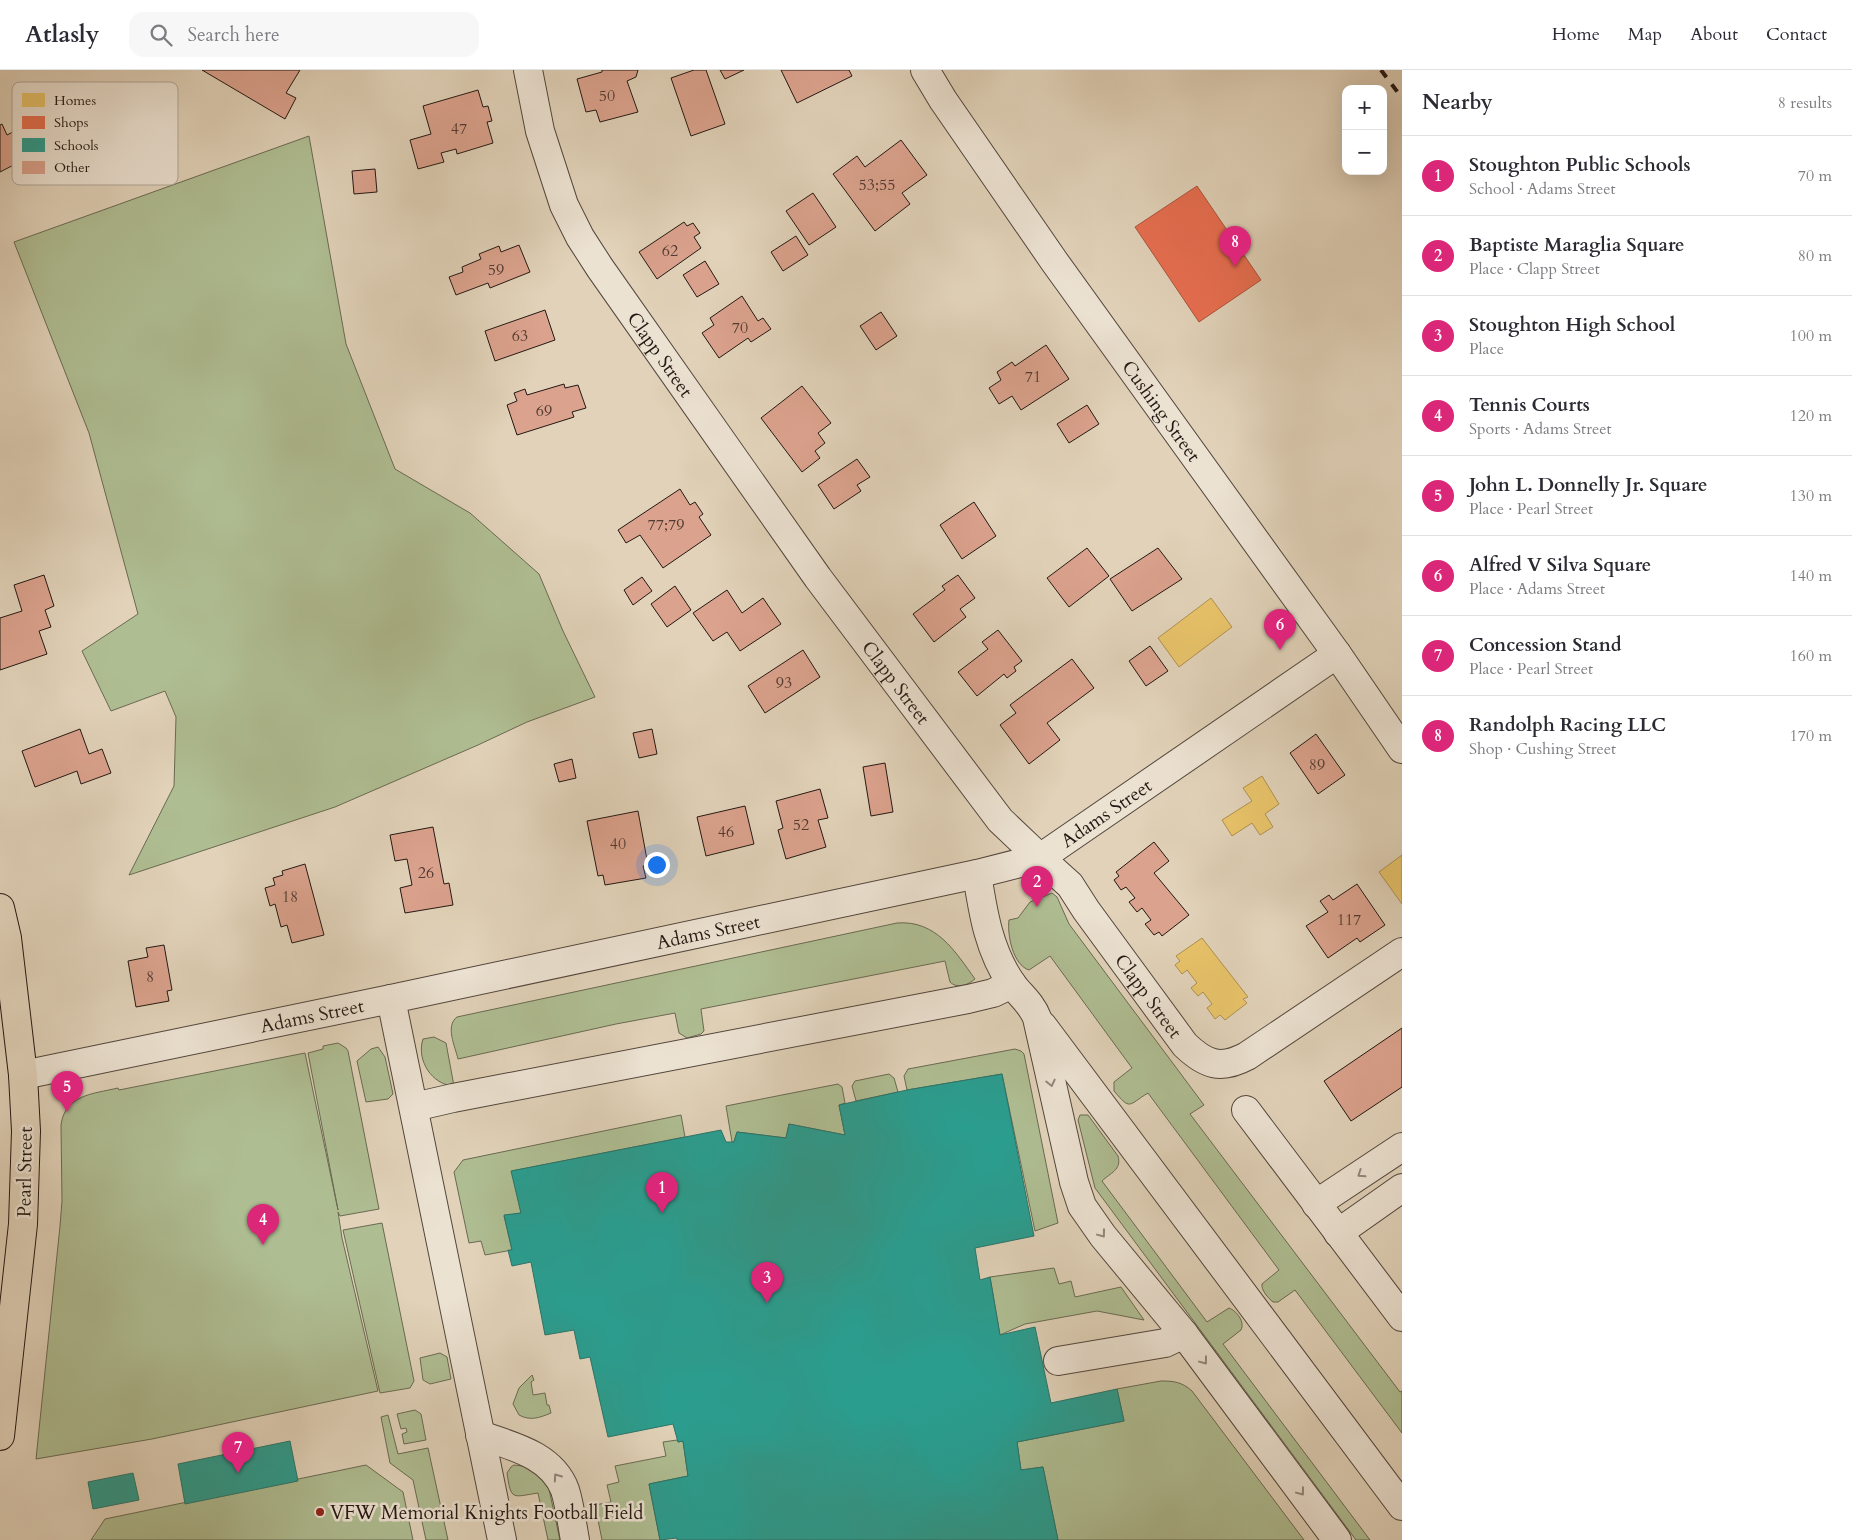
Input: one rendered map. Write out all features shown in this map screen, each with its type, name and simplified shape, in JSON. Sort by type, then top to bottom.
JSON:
[{"type":"main road","name":"Pearl Street","points":[[0,908],[7,938],[23,1075],[26,1130],[23,1224],[0,1436]]},
{"type":"street","name":"Clapp Street","points":[[528,70],[540,131],[564,205],[580,237],[600,268],[818,578],[1000,820],[1070,885],[1086,910],[1176,1033],[1195,1055],[1208,1062],[1221,1065],[1234,1063],[1402,952]]},
{"type":"street","name":"Cushing Street","points":[[926,70],[944,100],[1054,261],[1338,654],[1402,749]]},
{"type":"street","name":"Adams Street","points":[[23,1075],[391,1000],[977,874],[1040,858],[1338,654]]},
{"type":"street","points":[[977,874],[983,915],[996,955],[1012,984],[1034,1011],[1037,1018],[1079,1199],[1103,1236],[1184,1334],[1337,1540]]},
{"type":"street","points":[[414,1107],[968,999],[993,993],[1012,984]]},
{"type":"street","points":[[391,1000],[502,1540]]},
{"type":"street","points":[[1037,1018],[1402,1506]]},
{"type":"street","points":[[1246,1110],[1402,1317]]},
{"type":"street","points":[[1316,1204],[1402,1147]]},
{"type":"street","points":[[1338,1233],[1402,1188]]},
{"type":"street","points":[[1058,1361],[1164,1344],[1184,1334]]},
{"type":"street","points":[[480,1435],[514,1446],[544,1462],[558,1477],[565,1490],[575,1540]]},
{"type":"green space","points":[[309,136],[346,344],[395,469],[470,513],[539,574],[563,631],[595,697],[527,722],[335,807],[129,875],[174,786],[176,717],[165,691],[111,711],[82,651],[138,614],[89,433],[14,242],[173,185],[178,185],[178,183]]},
{"type":"green space","points":[[1052,893],[1057,897],[1069,924],[1204,1105],[1190,1114],[1400,1392],[1402,1391],[1402,1433],[1295,1290],[1278,1302],[1273,1302],[1265,1294],[1262,1284],[1279,1270],[1148,1093],[1133,1103],[1127,1104],[1114,1091],[1114,1082],[1132,1068],[1050,956],[1029,970],[1023,967],[1015,956],[1010,941],[1009,920],[1018,918],[1030,902]]},
{"type":"green space","points":[[897,923],[911,923],[934,932],[952,948],[975,979],[962,985],[953,984],[950,982],[945,961],[701,1009],[704,1031],[701,1034],[687,1038],[679,1033],[675,1013],[458,1059],[453,1042],[451,1031],[453,1021],[457,1017]]},
{"type":"green space","points":[[434,1037],[446,1043],[454,1086],[446,1085],[439,1081],[424,1063],[421,1047],[423,1039]]},
{"type":"green space","points":[[338,1043],[348,1051],[379,1209],[340,1216],[338,1212],[342,1238],[378,1391],[152,1439],[36,1459],[62,1201],[61,1125],[68,1107],[90,1094],[118,1088],[119,1090],[305,1053],[338,1210],[308,1053],[323,1049],[323,1046]]},
{"type":"green space","points":[[378,1047],[385,1057],[393,1094],[388,1099],[366,1102],[357,1061],[371,1049]]},
{"type":"green space","points":[[1015,1049],[1024,1054],[1058,1223],[1035,1231],[1002,1074],[907,1090],[904,1076],[908,1069]]},
{"type":"green space","points":[[889,1074],[894,1078],[898,1092],[856,1101],[852,1086],[855,1081]]},
{"type":"green space","points":[[838,1084],[842,1087],[845,1103],[839,1105],[845,1135],[789,1124],[786,1138],[737,1132],[734,1142],[732,1142],[726,1106]]},
{"type":"green space","points":[[681,1115],[685,1137],[512,1171],[521,1213],[504,1216],[512,1250],[485,1255],[481,1241],[469,1243],[454,1172],[463,1160]]},
{"type":"green space","points":[[1080,1115],[1088,1115],[1118,1156],[1117,1168],[1102,1181],[1207,1322],[1229,1308],[1237,1314],[1242,1324],[1241,1330],[1223,1344],[1370,1540],[1356,1540],[1095,1188],[1078,1120]]},
{"type":"green space","points":[[382,1223],[414,1381],[410,1388],[380,1393],[343,1230]]},
{"type":"green space","points":[[1054,1268],[1059,1284],[1071,1281],[1075,1297],[1121,1287],[1144,1320],[1097,1311],[1025,1324],[1000,1335],[990,1277]]},
{"type":"green space","points":[[440,1353],[447,1357],[451,1379],[430,1384],[423,1380],[420,1358]]},
{"type":"green space","points":[[532,1375],[534,1380],[531,1382],[533,1395],[545,1393],[547,1405],[549,1405],[551,1413],[531,1418],[519,1415],[513,1404],[519,1388]]},
{"type":"green space","points":[[1161,1381],[1178,1383],[1192,1391],[1304,1540],[1058,1540],[1043,1467],[1021,1470],[1017,1442],[1124,1421],[1117,1389]]},
{"type":"green space","points":[[415,1410],[421,1414],[426,1440],[404,1444],[402,1434],[407,1432],[406,1428],[401,1429],[397,1414]]},
{"type":"green space","points":[[388,1415],[398,1454],[428,1448],[448,1540],[426,1540],[413,1480],[390,1463],[381,1417]]},
{"type":"green space","points":[[677,1440],[678,1442],[683,1441],[688,1476],[649,1484],[660,1540],[602,1540],[595,1505],[611,1502],[607,1485],[619,1482],[615,1466],[666,1456],[663,1442]]},
{"type":"green space","points":[[366,1465],[403,1492],[413,1540],[91,1540],[105,1519]]},
{"type":"green space","points":[[514,1465],[531,1469],[546,1484],[549,1489],[560,1540],[548,1540],[538,1493],[518,1496],[512,1493],[507,1473]]},
{"type":"building: Homes","points":[[1211,598],[1232,627],[1179,667],[1158,638]]},
{"type":"building: Homes","points":[[1262,776],[1279,804],[1265,814],[1273,827],[1260,835],[1252,823],[1232,836],[1222,820],[1252,801],[1243,788]]},
{"type":"building: Homes","points":[[1402,855],[1402,904],[1379,872]]},
{"type":"building: Homes","points":[[1202,938],[1248,997],[1243,999],[1247,1003],[1225,1020],[1220,1015],[1215,1019],[1207,1008],[1212,1004],[1203,992],[1198,996],[1191,988],[1197,983],[1187,970],[1182,974],[1175,965],[1180,961],[1176,956]]},
{"type":"building: Shops","points":[[1197,186],[1261,280],[1199,322],[1135,227]]},
{"type":"building: Schools","points":[[1002,1074],[1034,1236],[975,1248],[980,1280],[990,1277],[1000,1335],[1035,1327],[1051,1403],[1117,1389],[1124,1421],[1017,1442],[1021,1470],[1043,1467],[1058,1540],[677,1540],[677,1538],[660,1540],[649,1484],[688,1476],[683,1441],[678,1442],[673,1424],[608,1437],[590,1357],[580,1359],[574,1330],[545,1335],[531,1262],[512,1266],[508,1250],[512,1250],[504,1215],[521,1213],[511,1171],[721,1130],[726,1142],[734,1142],[737,1132],[786,1138],[789,1124],[845,1135],[839,1105],[907,1090]]},
{"type":"building: Schools","points":[[290,1441],[298,1481],[185,1504],[178,1464]]},
{"type":"building: Schools","points":[[133,1473],[139,1500],[93,1509],[88,1482]]},
{"type":"building: Other","points":[[202,70],[300,70],[286,93],[296,98],[285,119]]},
{"type":"building: Other","points":[[602,70],[638,70],[636,77],[627,81],[638,112],[600,122],[596,110],[586,112],[577,79],[602,72]]},
{"type":"building: Other","points":[[694,70],[706,70],[725,124],[691,136],[671,78]]},
{"type":"building: Other","points":[[720,70],[744,70],[725,79]]},
{"type":"building: Other","points":[[781,70],[849,70],[852,76],[797,103]]},
{"type":"building: Other","points":[[478,90],[483,107],[488,106],[492,121],[487,122],[493,143],[457,154],[456,149],[441,153],[444,162],[418,169],[410,140],[431,134],[423,106]]},
{"type":"building: Other","points":[[2,124],[7,135],[12,132],[12,166],[0,172],[0,125]]},
{"type":"building: Other","points":[[901,140],[927,175],[902,193],[910,204],[875,231],[833,174],[857,156],[865,167]]},
{"type":"building: Other","points":[[375,169],[377,192],[354,194],[352,171]]},
{"type":"building: Other","points":[[813,193],[836,227],[809,245],[786,211]]},
{"type":"building: Other","points":[[684,222],[687,226],[693,223],[700,233],[694,237],[701,248],[657,279],[639,252]]},
{"type":"building: Other","points":[[796,236],[808,255],[783,271],[771,252]]},
{"type":"building: Other","points":[[519,245],[530,272],[490,288],[488,283],[456,295],[449,277],[463,272],[462,267],[481,259],[479,254],[499,246],[501,252]]},
{"type":"building: Other","points":[[705,261],[719,284],[697,297],[683,275]]},
{"type":"building: Other","points":[[742,296],[758,321],[763,318],[771,329],[751,342],[748,338],[719,358],[702,333],[714,325],[710,318]]},
{"type":"building: Other","points":[[545,310],[555,340],[495,361],[485,331]]},
{"type":"building: Other","points":[[881,312],[897,336],[876,350],[860,326]]},
{"type":"building: Other","points":[[1046,345],[1069,379],[1021,410],[1012,396],[999,404],[989,388],[1001,380],[997,372],[1012,362],[1015,366]]},
{"type":"building: Other","points":[[564,384],[565,388],[578,385],[586,408],[572,412],[574,417],[517,435],[507,405],[517,401],[514,393],[525,389],[527,395]]},
{"type":"building: Other","points":[[802,386],[831,423],[818,433],[825,443],[815,451],[820,458],[802,472],[761,418]]},
{"type":"building: Other","points":[[1087,405],[1099,424],[1069,443],[1057,424]]},
{"type":"building: Other","points":[[857,459],[870,477],[857,485],[861,491],[834,509],[818,485]]},
{"type":"building: Other","points":[[680,489],[690,505],[695,502],[703,514],[699,517],[711,535],[663,568],[640,535],[626,543],[618,530]]},
{"type":"building: Other","points":[[974,502],[996,536],[962,559],[940,525]]},
{"type":"building: Other","points":[[1087,548],[1109,576],[1069,607],[1047,578]]},
{"type":"building: Other","points":[[1158,548],[1182,579],[1132,611],[1110,579]]},
{"type":"building: Other","points":[[44,575],[54,606],[45,610],[51,627],[39,631],[47,654],[0,670],[0,618],[22,611],[14,585]]},
{"type":"building: Other","points":[[958,575],[975,598],[960,609],[966,617],[934,642],[913,614],[945,590],[942,586]]},
{"type":"building: Other","points":[[642,577],[652,591],[633,605],[624,590]]},
{"type":"building: Other","points":[[675,586],[691,610],[667,627],[651,604]]},
{"type":"building: Other","points":[[727,590],[742,613],[763,598],[781,624],[740,651],[727,632],[713,641],[693,613]]},
{"type":"building: Other","points":[[998,630],[1022,661],[1014,667],[1016,671],[1007,678],[1004,674],[977,696],[958,672],[988,649],[982,642]]},
{"type":"building: Other","points":[[1150,646],[1168,671],[1146,686],[1129,661]]},
{"type":"building: Other","points":[[803,650],[820,677],[765,713],[748,686]]},
{"type":"building: Other","points":[[1072,659],[1094,688],[1047,723],[1060,740],[1029,764],[1000,725],[1016,713],[1010,705]]},
{"type":"building: Other","points":[[80,729],[89,754],[102,749],[111,773],[81,784],[77,771],[35,787],[22,751]]},
{"type":"building: Other","points":[[652,729],[657,754],[639,758],[633,733]]},
{"type":"building: Other","points":[[1316,734],[1345,775],[1318,794],[1290,753]]},
{"type":"building: Other","points":[[572,759],[576,778],[559,782],[554,764]]},
{"type":"building: Other","points":[[885,763],[893,812],[871,816],[863,767]]},
{"type":"building: Other","points":[[820,789],[828,818],[818,820],[826,847],[786,859],[778,830],[783,828],[776,801]]},
{"type":"building: Other","points":[[745,806],[754,844],[706,856],[697,817]]},
{"type":"building: Other","points":[[638,811],[648,865],[643,866],[646,878],[605,885],[603,875],[598,876],[587,821]]},
{"type":"building: Other","points":[[433,827],[444,884],[449,883],[453,905],[405,913],[400,888],[412,885],[407,859],[395,861],[390,835]]},
{"type":"building: Other","points":[[1154,842],[1169,861],[1154,873],[1189,915],[1162,936],[1159,932],[1154,935],[1145,924],[1151,920],[1142,908],[1137,912],[1129,902],[1135,898],[1126,887],[1121,890],[1114,880],[1119,876],[1116,872]]},
{"type":"building: Other","points":[[305,864],[324,935],[292,943],[287,925],[281,927],[275,904],[270,906],[265,888],[275,885],[273,878],[283,875],[282,871]]},
{"type":"building: Other","points":[[1357,884],[1385,925],[1360,942],[1357,938],[1328,958],[1306,926],[1328,912],[1320,901],[1329,895],[1333,900]]},
{"type":"building: Other","points":[[164,945],[172,990],[167,991],[169,1001],[136,1007],[128,961],[148,957],[146,948]]},
{"type":"building: Other","points":[[1402,1028],[1402,1087],[1351,1121],[1324,1081]]},
{"type":"railway","points":[[1381,70],[1402,98]]},
{"type":"place","name":"Randolph Racing LLC","points":[[1235,267]]},
{"type":"place","name":"Alfred V Silva Square","points":[[1280,650]]},
{"type":"place","name":"Baptiste Maraglia Square","points":[[1037,907]]},
{"type":"place","name":"John L. Donnelly Jr. Square","points":[[67,1112]]},
{"type":"place","name":"Stoughton Public Schools","points":[[662,1213]]},
{"type":"place","name":"Tennis Courts","points":[[263,1245]]},
{"type":"place","name":"Stoughton High School","points":[[767,1303]]},
{"type":"place","name":"Concession Stand","points":[[238,1473]]},
{"type":"place","name":"VFW Memorial Knights Football Field","points":[[320,1512]]}]
